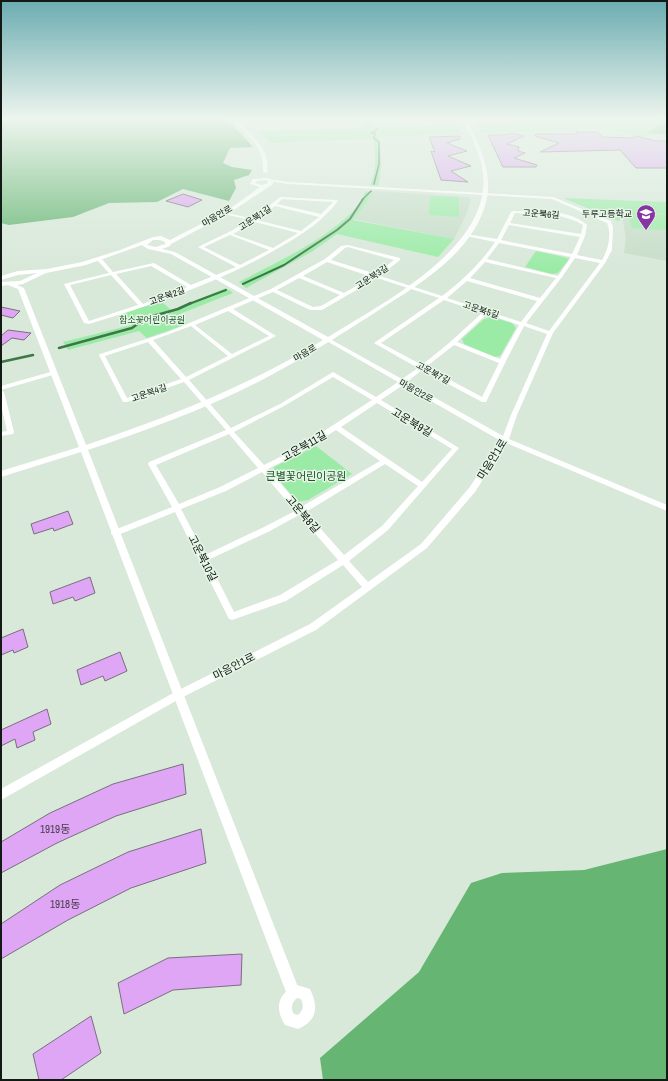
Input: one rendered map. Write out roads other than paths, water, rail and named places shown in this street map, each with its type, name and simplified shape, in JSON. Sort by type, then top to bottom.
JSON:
[{"type":"street","points":[[265,168],[264,172],[268,182]]},
{"type":"street","name":"마음로","points":[[1,474],[83,449],[206,403],[271,373],[328,340],[412,287],[451,254],[468,235],[478,216],[485,194],[486,185],[483,168]]},
{"type":"street","points":[[250,194],[254,182],[264,172]]},
{"type":"street","points":[[254,182],[485,194]]},
{"type":"street","name":"마음안로","points":[[182,234],[226,213],[268,182]]},
{"type":"street","name":"마음안1로","points":[[1,795],[178,694],[313,627],[424,546],[472,490],[505,440],[514,415],[550,333],[603,262],[610,250],[611,227],[609,222],[602,218],[553,198],[485,194]]},
{"type":"street","name":"고운북1길","points":[[217,277],[240,267],[274,250],[322,216],[336,201],[281,198],[254,220],[230,234],[200,247],[240,267]]},
{"type":"street","points":[[274,205],[322,216]]},
{"type":"street","name":"고운북6길","points":[[444,298],[467,279],[485,260],[499,242],[513,212],[565,216],[585,225],[583,236]]},
{"type":"street","points":[[226,213],[301,232]]},
{"type":"street","points":[[508,224],[583,236],[575,256],[523,324]]},
{"type":"street","points":[[21,288],[6,284],[2,281],[3,277],[15,272],[47,271],[99,259],[120,253],[157,238],[182,234]]},
{"type":"street","points":[[120,253],[163,247],[182,234]]},
{"type":"street","points":[[230,234],[274,250]]},
{"type":"street","points":[[468,235],[603,262]]},
{"type":"street","points":[[157,238],[166,240],[173,253]]},
{"type":"street","points":[[145,242],[145,246],[151,249],[173,253],[328,340]]},
{"type":"street","name":"고운북3길","points":[[348,246],[398,259],[377,276],[322,308],[312,309],[273,290],[327,260],[342,247],[348,246]]},
{"type":"street","name":"고운북2길","points":[[99,259],[142,306]]},
{"type":"street","name":"고운북5길","points":[[327,260],[550,333]]},
{"type":"street","points":[[485,260],[558,277]]},
{"type":"street","name":"고운북2길","points":[[191,287],[152,264],[67,284],[87,323],[142,306],[217,277]]},
{"type":"street","points":[[6,284],[27,280],[47,271]]},
{"type":"street","points":[[21,288],[30,276],[26,272]]},
{"type":"street","points":[[299,276],[344,295]]},
{"type":"street","points":[[467,279],[540,300]]},
{"type":"street","points":[[21,288],[293,992]]},
{"type":"street","name":"고운북4길","points":[[229,309],[273,336],[185,380],[125,401],[102,355],[150,340],[273,290]]},
{"type":"street","name":"고운북7길","points":[[444,298],[377,343],[484,401],[502,362],[523,324]]},
{"type":"street","points":[[336,427],[423,368],[455,342],[486,312]]},
{"type":"street","points":[[191,324],[232,357]]},
{"type":"street","name":"고운북8길","points":[[150,340],[368,588]]},
{"type":"street","name":"마음안2로","points":[[328,340],[505,440],[667,508]]},
{"type":"street","points":[[455,342],[502,362]]},
{"type":"street","points":[[1,388],[54,373]]},
{"type":"street","name":"고운북9길","points":[[230,431],[282,405],[333,374],[456,448],[424,486],[385,528],[344,560]]},
{"type":"street","points":[[1,392],[11,432],[1,434]]},
{"type":"street","name":"고운북11길","points":[[116,533],[223,489],[298,451],[336,427],[424,486]]},
{"type":"street","name":"고운북10길","points":[[230,431],[152,464],[177,508],[232,616],[282,598],[344,560]]},
{"type":"street","points":[[203,559],[265,530],[301,511],[385,461]]},
{"type":"waterway","points":[[374,184],[378,168]]},
{"type":"waterway","points":[[363,199],[371,191]]},
{"type":"waterway","points":[[243,284],[284,265],[337,230],[350,219],[363,199]]},
{"type":"waterway","points":[[189,304],[226,290]]},
{"type":"waterway","points":[[59,348],[132,328],[146,318],[178,309],[191,303]]},
{"type":"waterway","points":[[1,362],[33,355]]},
{"type":"place","name":"두루고등학교","points":[[646,231]]},
{"type":"park label","name":"함소꽃어린이공원","points":[[152,320]]},
{"type":"park label","name":"큰별꽃어린이공원","points":[[306,476]]}]
